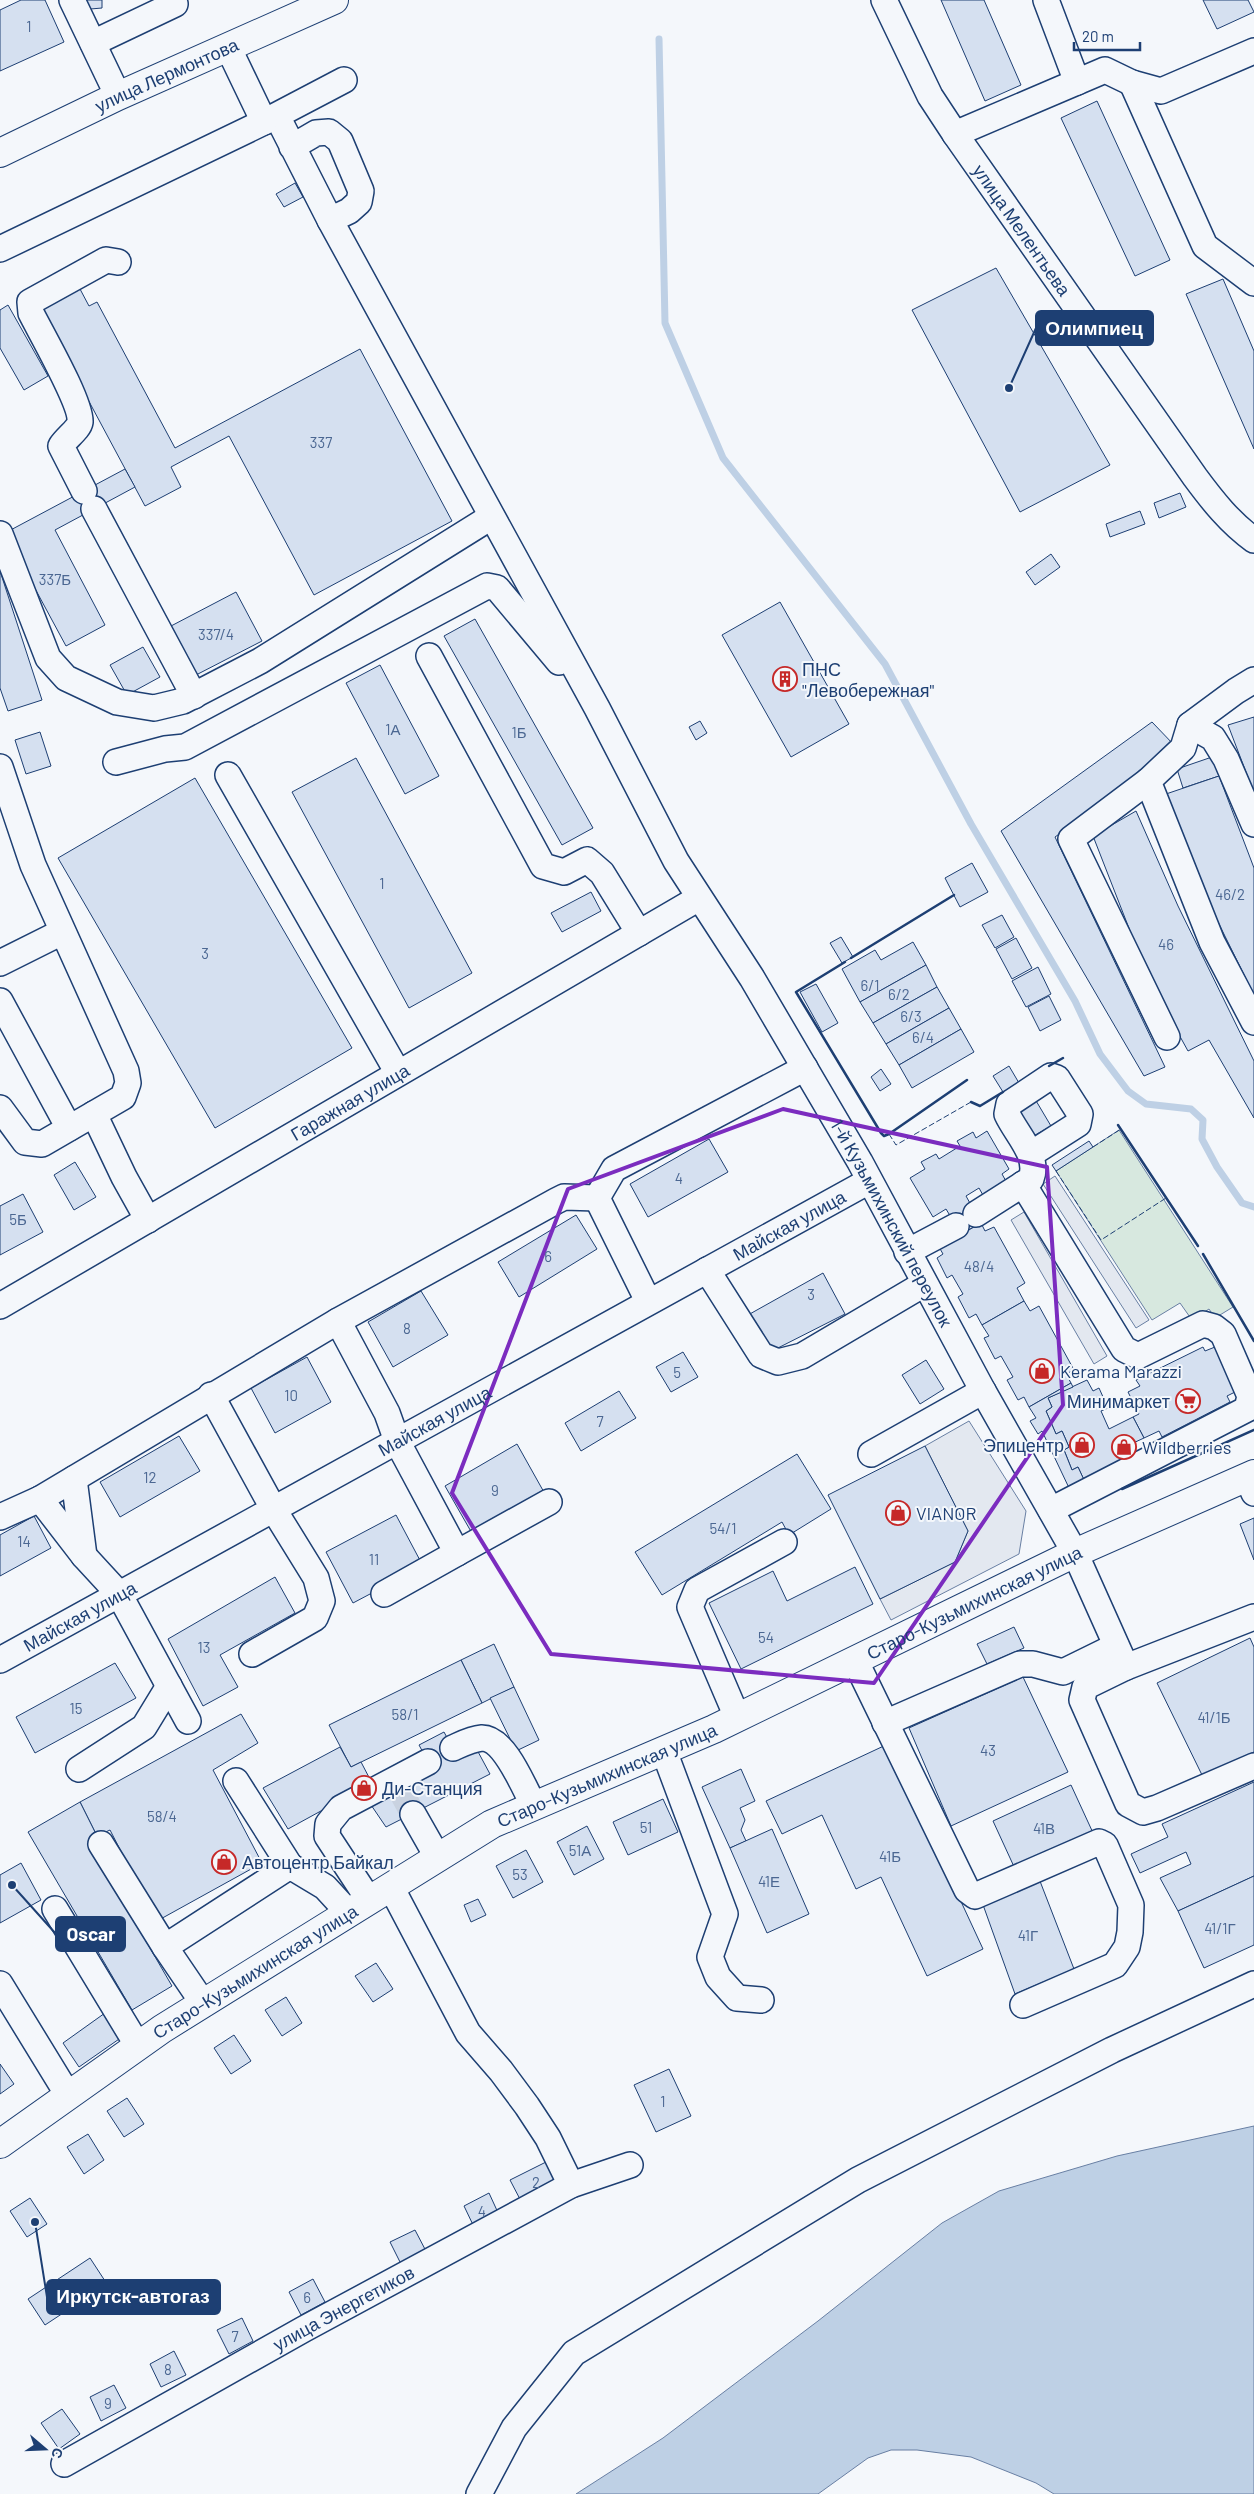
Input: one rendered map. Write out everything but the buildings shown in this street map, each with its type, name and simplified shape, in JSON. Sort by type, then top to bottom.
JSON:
[{"type":"main road","name":"улица Лермонтова","points":[[0,153],[118,96],[334,0]]},
{"type":"main road","name":"Старо-Кузьмихинская улица","points":[[0,2144],[138,2046],[203,2003],[492,1824],[664,1751],[1075,1553],[1252,1481]]},
{"type":"street","points":[[72,0],[118,96]]},
{"type":"street","name":"улица Мелентьева","points":[[884,0],[930,96],[956,134],[1195,477],[1216,504],[1250,530]]},
{"type":"street","points":[[1046,0],[1077,82]]},
{"type":"street","points":[[93,43],[175,4]]},
{"type":"street","points":[[228,48],[270,119],[292,146],[330,220],[597,708]]},
{"type":"street","points":[[956,134],[1105,70],[1132,83],[1161,91],[1254,51]]},
{"type":"street","points":[[0,249],[270,119],[344,80]]},
{"type":"street","points":[[1132,83],[1204,246],[1254,282]]},
{"type":"street","points":[[292,146],[316,133],[329,132],[340,141],[361,191],[359,202],[350,210],[330,220]]},
{"type":"street","points":[[118,262],[106,260],[30,302],[31,313],[75,401],[80,421],[77,429],[67,436],[61,446],[194,696]]},
{"type":"street","points":[[0,534],[48,658],[66,678],[117,702],[154,708],[183,701],[260,662],[491,516]]},
{"type":"street","points":[[116,762],[165,748],[185,747],[487,586],[497,588],[597,708]]},
{"type":"street","points":[[429,656],[542,866],[564,872],[588,860],[602,873],[638,933]]},
{"type":"street","points":[[1167,1038],[1072,839],[1148,781],[1183,748],[1190,725],[1254,680]]},
{"type":"street","name":"1-й Кузьмихинский переулок","points":[[597,708],[676,861],[698,898],[752,978],[804,1068],[869,1181],[983,1391],[1075,1553],[1121,1657]]},
{"type":"street","points":[[1190,725],[1213,738],[1226,759],[1254,824]]},
{"type":"street","points":[[0,767],[33,865],[126,1071],[128,1083],[123,1097],[42,1144],[25,1142],[0,1108]]},
{"type":"street","points":[[228,775],[398,1073]]},
{"type":"street","points":[[1148,781],[1212,942],[1254,1022]]},
{"type":"street","name":"Гаражная улица","points":[[0,1306],[698,898]]},
{"type":"street","points":[[0,963],[62,932]]},
{"type":"street","points":[[0,1001],[69,1128]]},
{"type":"street","points":[[597,1198],[614,1169],[804,1068]]},
{"type":"street","points":[[94,1114],[124,1177],[148,1220]]},
{"type":"street","points":[[907,1252],[966,1220],[1031,1179],[1034,1170],[1031,1154]]},
{"type":"street","name":"Майская улица","points":[[0,1660],[274,1510],[648,1301],[869,1181]]},
{"type":"street","points":[[1023,1184],[1124,1349],[1138,1356],[1203,1324],[1214,1327],[1223,1334],[1250,1396],[1247,1409],[1051,1510]]},
{"type":"street","points":[[0,1517],[40,1499],[211,1395],[338,1321],[564,1197],[597,1198]]},
{"type":"street","points":[[597,1198],[648,1301]]},
{"type":"street","points":[[708,1270],[761,1355],[778,1362],[802,1356],[924,1284]]},
{"type":"street","points":[[338,1321],[387,1413],[397,1441],[457,1553]]},
{"type":"street","points":[[871,1454],[983,1391]]},
{"type":"street","points":[[211,1395],[274,1510],[316,1578],[322,1600],[315,1618],[252,1654]]},
{"type":"street","points":[[74,1479],[84,1556]]},
{"type":"street","points":[[40,1499],[84,1556],[119,1594],[188,1721]]},
{"type":"street","points":[[384,1594],[549,1502]]},
{"type":"street","points":[[737,1717],[690,1607],[697,1590],[784,1542]]},
{"type":"street","points":[[885,1723],[1020,1664],[1033,1664],[1063,1672],[1121,1657],[1254,1617]]},
{"type":"street","points":[[1121,1657],[1085,1687],[1082,1700],[1128,1804],[1143,1812],[1254,1766]]},
{"type":"street","points":[[854,1660],[967,1890],[975,1896],[1099,1842],[1105,1845],[1131,1905],[1130,1932],[1127,1947],[1115,1965],[1023,2005]]},
{"type":"street","points":[[78,1769],[144,1727],[169,1686]]},
{"type":"street","points":[[453,1748],[469,1740],[483,1738],[494,1741],[503,1750],[534,1806]]},
{"type":"street","points":[[664,1751],[725,1914],[710,1957],[718,1977],[737,1998],[762,2000]]},
{"type":"street","points":[[428,1762],[396,1783],[341,1808],[328,1824],[327,1836],[369,1900],[468,2033],[501,2071],[527,2106],[548,2138],[571,2185]]},
{"type":"street","points":[[236,1781],[290,1866],[325,1887],[369,1900]]},
{"type":"street","points":[[413,1814],[438,1858]]},
{"type":"street","points":[[100,1844],[203,2003]]},
{"type":"street","points":[[165,1947],[290,1866]]},
{"type":"street","points":[[55,1909],[138,2046]]},
{"type":"street","points":[[0,1984],[68,2096]]},
{"type":"street","points":[[479,2494],[514,2428],[574,2353],[858,2180],[1112,2050],[1254,1984]]},
{"type":"street","name":"улица Энергетиков","points":[[64,2464],[304,2329],[571,2185],[630,2165]]},
{"type":"highlighted area","points":[[783,1109],[1047,1167],[1063,1405],[874,1683],[551,1654],[452,1493],[568,1189]]},
{"type":"shaded area","points":[[1119,1130],[1233,1307],[1215,1318],[1209,1309],[1192,1320],[1180,1303],[1152,1320],[1056,1171]]},
{"type":"shaded area","points":[[1055,1176],[1149,1320],[1136,1328],[1043,1184]]},
{"type":"shaded area","points":[[1024,1212],[1107,1356],[1094,1364],[1011,1220]]},
{"type":"shaded area","points":[[969,1421],[1026,1511],[1019,1554],[891,1620],[880,1599],[955,1562],[968,1531],[925,1446]]},
{"type":"water","points":[[1254,2126],[1254,2494],[1054,2494],[1036,2483],[971,2457],[917,2450],[891,2450],[868,2458],[818,2494],[576,2494],[663,2438],[818,2321],[942,2223],[999,2191],[1117,2156]]},
{"type":"waterway","points":[[659,39],[665,323],[723,458],[885,664],[971,824],[1075,1001],[1100,1054],[1128,1091],[1146,1104],[1191,1109],[1203,1120],[1202,1139],[1217,1167],[1242,1203],[1254,1207]]},
{"type":"tunnel","points":[[398,1786],[413,1814]]},
{"type":"fence","points":[[889,1134],[896,1145],[971,1102]]},
{"type":"fence","points":[[1093,1147],[1121,1129]]},
{"type":"fence","points":[[1056,1171],[1101,1240],[1166,1198]]},
{"type":"wall","points":[[851,958],[954,895]]},
{"type":"wall","points":[[845,962],[796,992],[884,1136],[967,1080]]},
{"type":"wall","points":[[1049,1066],[1063,1058]]},
{"type":"wall","points":[[971,1102],[980,1106],[1003,1092]]},
{"type":"wall","points":[[1118,1125],[1198,1246]]},
{"type":"wall","points":[[1203,1254],[1254,1341]]},
{"type":"wall","points":[[1122,1489],[1254,1430]]},
{"type":"place","name":"Олимпиец","points":[[1009,388]]},
{"type":"place","name":"ПНС \"Левобережная\"","points":[[785,679]]},
{"type":"place","name":"Kerama Marazzi","points":[[1042,1371]]},
{"type":"place","name":"Минимаркет","points":[[1188,1401]]},
{"type":"place","name":"Эпицентр","points":[[1082,1445]]},
{"type":"place","name":"Wildberries","points":[[1124,1447]]},
{"type":"place","name":"VIANOR","points":[[898,1513]]},
{"type":"place","name":"Ди-Станция","points":[[364,1788]]},
{"type":"place","name":"Автоцентр Байкал","points":[[224,1862]]},
{"type":"place","name":"Oscar","points":[[12,1885]]},
{"type":"place","name":"Иркутск-автогаз","points":[[35,2222]]}]
